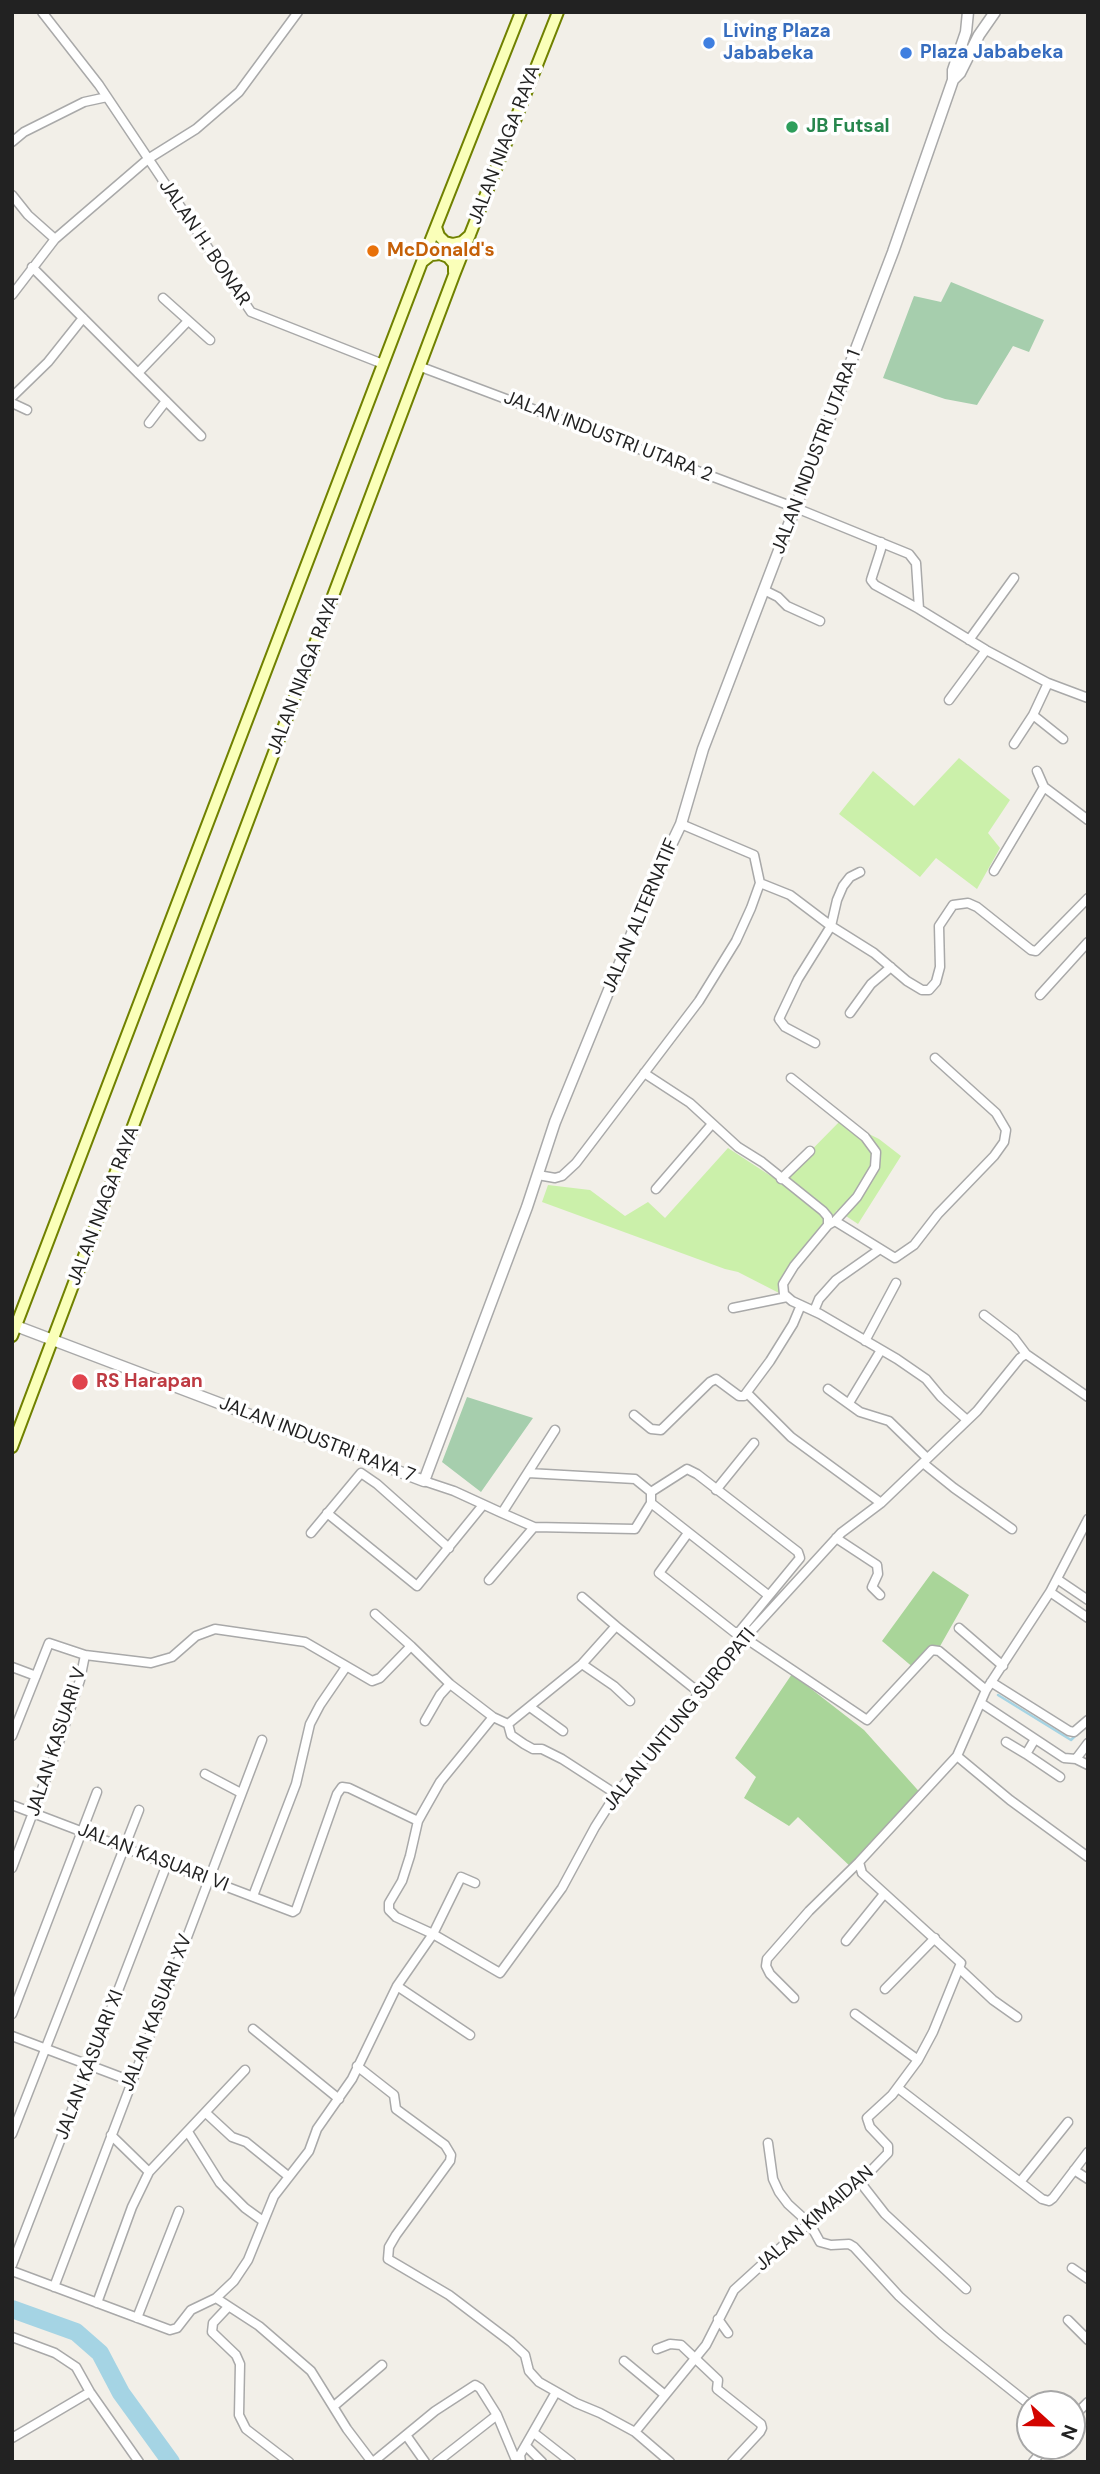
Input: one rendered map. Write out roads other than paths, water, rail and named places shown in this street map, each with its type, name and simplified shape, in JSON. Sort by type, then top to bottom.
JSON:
[{"type":"main road","name":"JALAN NIAGA RAYA","points":[[13,1329],[520,12]]},
{"type":"main road","name":"JALAN NIAGA RAYA","points":[[12,1447],[454,275],[558,12]]},
{"type":"main road","points":[[436,227],[445,242],[453,244],[462,242],[470,235]]},
{"type":"main road","points":[[422,262],[431,255],[448,257],[454,264],[454,275]]},
{"type":"street","name":"JALAN H. BONAR","points":[[43,12],[107,97],[251,312],[383,364]]},
{"type":"street","points":[[12,295],[55,239],[148,159],[197,129],[239,92],[298,12]]},
{"type":"street","name":"JALAN INDUSTRI UTARA 1","points":[[681,824],[703,749],[893,252],[953,80],[953,70],[966,32],[968,12]]},
{"type":"street","name":"JALAN INDUSTRI UTARA 1","points":[[953,80],[960,73],[979,35],[995,12]]},
{"type":"street","points":[[12,142],[24,132],[84,102],[107,97]]},
{"type":"street","points":[[12,195],[28,215],[55,239]]},
{"type":"street","points":[[32,267],[201,436]]},
{"type":"street","points":[[163,298],[210,340]]},
{"type":"street","points":[[12,397],[48,362],[83,318]]},
{"type":"street","points":[[138,373],[188,321]]},
{"type":"street","name":"JALAN INDUSTRI UTARA 2","points":[[421,367],[881,542],[915,559],[919,609]]},
{"type":"street","points":[[149,423],[166,401]]},
{"type":"street","points":[[12,403],[27,410]]},
{"type":"street","points":[[881,542],[871,579],[883,590],[1048,683],[1088,698]]},
{"type":"street","points":[[969,640],[1014,578]]},
{"type":"street","points":[[764,590],[778,597],[787,607],[820,621]]},
{"type":"street","points":[[949,700],[986,650]]},
{"type":"street","points":[[1014,744],[1033,715],[1048,683]]},
{"type":"street","points":[[1033,715],[1063,739]]},
{"type":"street","points":[[1037,771],[1044,787],[1088,820]]},
{"type":"street","points":[[994,871],[1044,787]]},
{"type":"street","name":"JALAN ALTERNATIF","points":[[424,1481],[555,1122],[651,887],[681,824],[753,854],[760,883]]},
{"type":"street","points":[[815,1043],[785,1027],[779,1019],[798,979],[831,926],[843,886],[850,877],[860,872]]},
{"type":"street","points":[[538,1174],[555,1178],[568,1172],[609,1122],[682,1026],[736,941],[760,883],[790,895],[922,990],[933,987],[939,977],[939,926],[953,905],[968,903],[977,907],[1031,950],[1036,951],[1088,898]]},
{"type":"street","points":[[1040,995],[1088,942]]},
{"type":"street","points":[[850,1013],[871,984],[891,967]]},
{"type":"street","points":[[644,1073],[684,1099],[827,1215],[832,1223],[895,1258],[908,1251],[937,1214],[993,1156],[1006,1136],[1004,1125],[996,1113],[934,1058]]},
{"type":"street","points":[[790,1078],[865,1137],[876,1152],[875,1167],[867,1183],[793,1266],[783,1290],[787,1297],[801,1306],[881,1350],[926,1379],[941,1397],[967,1420]]},
{"type":"street","points":[[656,1189],[712,1124]]},
{"type":"street","points":[[781,1179],[810,1151]]},
{"type":"street","points":[[814,1311],[819,1298],[836,1280],[880,1249]]},
{"type":"street","points":[[865,1341],[896,1283]]},
{"type":"street","points":[[733,1308],[787,1297]]},
{"type":"street","points":[[634,1415],[651,1429],[658,1431],[713,1380],[724,1383],[740,1396],[747,1393],[770,1362],[801,1306]]},
{"type":"street","points":[[984,1315],[1014,1338],[1027,1354],[1088,1397]]},
{"type":"street","name":"JALAN INDUSTRI RAYA 7","points":[[13,1329],[54,1339],[424,1481]]},
{"type":"street","points":[[849,1404],[881,1350]]},
{"type":"street","name":"JALAN UNTUNG SUROPATI","points":[[433,1934],[500,1972],[562,1888],[616,1794],[745,1638],[836,1538],[881,1503],[967,1420],[1011,1367],[1027,1354]]},
{"type":"street","points":[[828,1389],[868,1416],[889,1421],[954,1488],[1012,1529]]},
{"type":"street","points":[[747,1393],[790,1437],[881,1503]]},
{"type":"street","points":[[502,1513],[555,1430]]},
{"type":"street","points":[[716,1490],[754,1443]]},
{"type":"street","points":[[651,1492],[687,1469],[697,1474],[799,1555],[799,1560],[739,1632],[733,1632],[659,1573],[688,1533]]},
{"type":"street","points":[[311,1533],[361,1473],[372,1479],[449,1548]]},
{"type":"street","points":[[528,1473],[635,1479],[651,1492]]},
{"type":"street","points":[[424,1481],[454,1491],[534,1527],[633,1530],[651,1503],[651,1492]]},
{"type":"street","points":[[651,1503],[768,1595]]},
{"type":"street","points":[[327,1513],[417,1586],[484,1505]]},
{"type":"street","points":[[794,1998],[770,1974],[766,1966],[767,1959],[809,1911],[859,1862],[957,1756],[986,1690],[1050,1592],[1088,1519]]},
{"type":"street","points":[[489,1580],[534,1527]]},
{"type":"street","points":[[836,1538],[877,1564],[878,1574],[872,1587],[880,1595]]},
{"type":"street","points":[[1057,1579],[1088,1600]]},
{"type":"street","points":[[1050,1592],[1088,1618]]},
{"type":"street","points":[[582,1597],[701,1694]]},
{"type":"street","points":[[374,1614],[450,1684],[493,1717],[508,1724],[511,1735],[533,1749],[542,1749],[562,1759],[616,1794]]},
{"type":"street","points":[[508,1724],[582,1664],[616,1626]]},
{"type":"street","points":[[959,1628],[1003,1666]]},
{"type":"street","points":[[12,1736],[49,1643],[85,1655],[135,1662],[162,1662],[205,1630],[226,1629],[304,1642],[368,1680],[376,1681],[411,1646]]},
{"type":"street","points":[[745,1638],[867,1720],[932,1650],[939,1651],[986,1690]]},
{"type":"street","name":"JALAN KASUARI V","points":[[12,1868],[34,1814],[80,1680],[85,1655]]},
{"type":"street","points":[[582,1664],[614,1686],[630,1701]]},
{"type":"street","points":[[12,1667],[36,1676]]},
{"type":"street","points":[[253,1896],[296,1784],[310,1724],[346,1667]]},
{"type":"street","points":[[991,1682],[1069,1731],[1074,1731],[1088,1720]]},
{"type":"street","points":[[425,1721],[440,1695],[450,1684]]},
{"type":"street","points":[[12,1703],[23,1707]]},
{"type":"street","points":[[981,1703],[1065,1758],[1076,1759],[1088,1765]]},
{"type":"street","points":[[530,1707],[563,1731]]},
{"type":"street","points":[[433,1934],[396,1917],[389,1910],[389,1903],[402,1881],[411,1856],[418,1821],[440,1782],[493,1717]]},
{"type":"street","points":[[1026,1754],[1035,1739]]},
{"type":"street","name":"JALAN KASUARI XV","points":[[54,2287],[262,1740]]},
{"type":"street","points":[[1006,1742],[1060,1777]]},
{"type":"street","points":[[1076,1759],[1088,1743]]},
{"type":"street","points":[[957,1756],[1010,1800],[1088,1857]]},
{"type":"street","points":[[205,1774],[241,1793]]},
{"type":"street","name":"JALAN KASUARI VI","points":[[12,1805],[293,1912],[296,1910],[337,1794],[342,1787],[418,1821]]},
{"type":"street","points":[[12,2014],[97,1792]]},
{"type":"street","points":[[12,2134],[139,1810]]},
{"type":"street","points":[[859,1862],[860,1871],[960,1961],[960,1969],[993,2000],[1017,2017]]},
{"type":"street","name":"JALAN KASUARI XI","points":[[12,2265],[167,1864]]},
{"type":"street","points":[[12,2271],[170,2330],[177,2328],[191,2310],[216,2298],[234,2281],[248,2260],[274,2196],[309,2151],[317,2129],[340,2099],[397,1986],[433,1934],[461,1877],[475,1882]]},
{"type":"street","points":[[846,1941],[884,1894]]},
{"type":"street","points":[[885,1989],[935,1938]]},
{"type":"street","name":"JALAN KIMAIDAN","points":[[635,2432],[706,2344],[734,2290],[790,2239],[860,2182],[888,2153],[888,2147],[866,2122],[867,2118],[898,2088],[918,2060],[960,1969]]},
{"type":"street","points":[[397,1986],[470,2035]]},
{"type":"street","points":[[855,2014],[918,2060]]},
{"type":"street","points":[[253,2029],[340,2099]]},
{"type":"street","points":[[12,2036],[131,2081]]},
{"type":"street","points":[[357,2066],[394,2095],[396,2109],[445,2145],[451,2155],[450,2161],[389,2247],[388,2259],[449,2295],[511,2343],[525,2355],[528,2371],[539,2382],[635,2432],[658,2458],[670,2462]]},
{"type":"street","points":[[97,2303],[132,2207],[149,2172],[245,2070]]},
{"type":"street","points":[[898,2088],[1042,2199],[1049,2201],[1088,2152]]},
{"type":"street","points":[[205,2113],[232,2137],[246,2142],[288,2176]]},
{"type":"street","points":[[1020,2182],[1068,2122]]},
{"type":"street","points":[[188,2132],[220,2183],[245,2208],[263,2221]]},
{"type":"street","points":[[111,2135],[149,2172]]},
{"type":"street","points":[[768,2143],[779,2192],[810,2224],[820,2242],[826,2245],[849,2244],[855,2247],[899,2296],[942,2335],[1016,2394]]},
{"type":"street","points":[[1074,2170],[1088,2179]]},
{"type":"street","points":[[860,2182],[885,2214],[966,2289]]},
{"type":"street","points":[[137,2318],[179,2211]]},
{"type":"street","points":[[1072,2268],[1088,2279]]},
{"type":"street","points":[[216,2298],[259,2326],[311,2371],[347,2429],[372,2462],[475,2385],[480,2388],[497,2415],[516,2459],[534,2433],[556,2392]]},
{"type":"street","points":[[228,2307],[213,2323],[212,2332],[236,2355],[240,2364],[239,2415],[246,2429],[289,2462]]},
{"type":"street","points":[[718,2319],[728,2333]]},
{"type":"street","points":[[1068,2320],[1088,2340]]},
{"type":"street","points":[[12,2337],[76,2367],[90,2392],[139,2462]]},
{"type":"street","points":[[657,2349],[677,2343],[719,2380],[717,2389],[762,2426],[760,2432],[732,2462]]},
{"type":"street","points":[[624,2361],[665,2395]]},
{"type":"street","points":[[334,2406],[382,2365]]},
{"type":"street","points":[[12,2438],[90,2392]]},
{"type":"street","points":[[437,2462],[497,2415]]},
{"type":"street","points":[[534,2433],[571,2462]]},
{"type":"street","points":[[405,2435],[425,2462]]},
{"type":"street","points":[[526,2446],[542,2462]]},
{"type":"waterway","points":[[998,1695],[1071,1740],[1075,1736]]},
{"type":"waterway","points":[[12,2309],[76,2332],[100,2353],[121,2393],[171,2462]]},
{"type":"place","name":"Living Plaza Jababeka","points":[[709,43]]},
{"type":"place","name":"Plaza Jababeka","points":[[906,53]]},
{"type":"place","name":"JB Futsal","points":[[792,127]]},
{"type":"place","name":"McDonald's","points":[[373,251]]},
{"type":"place","name":"RS Harapan","points":[[80,1382]]}]
